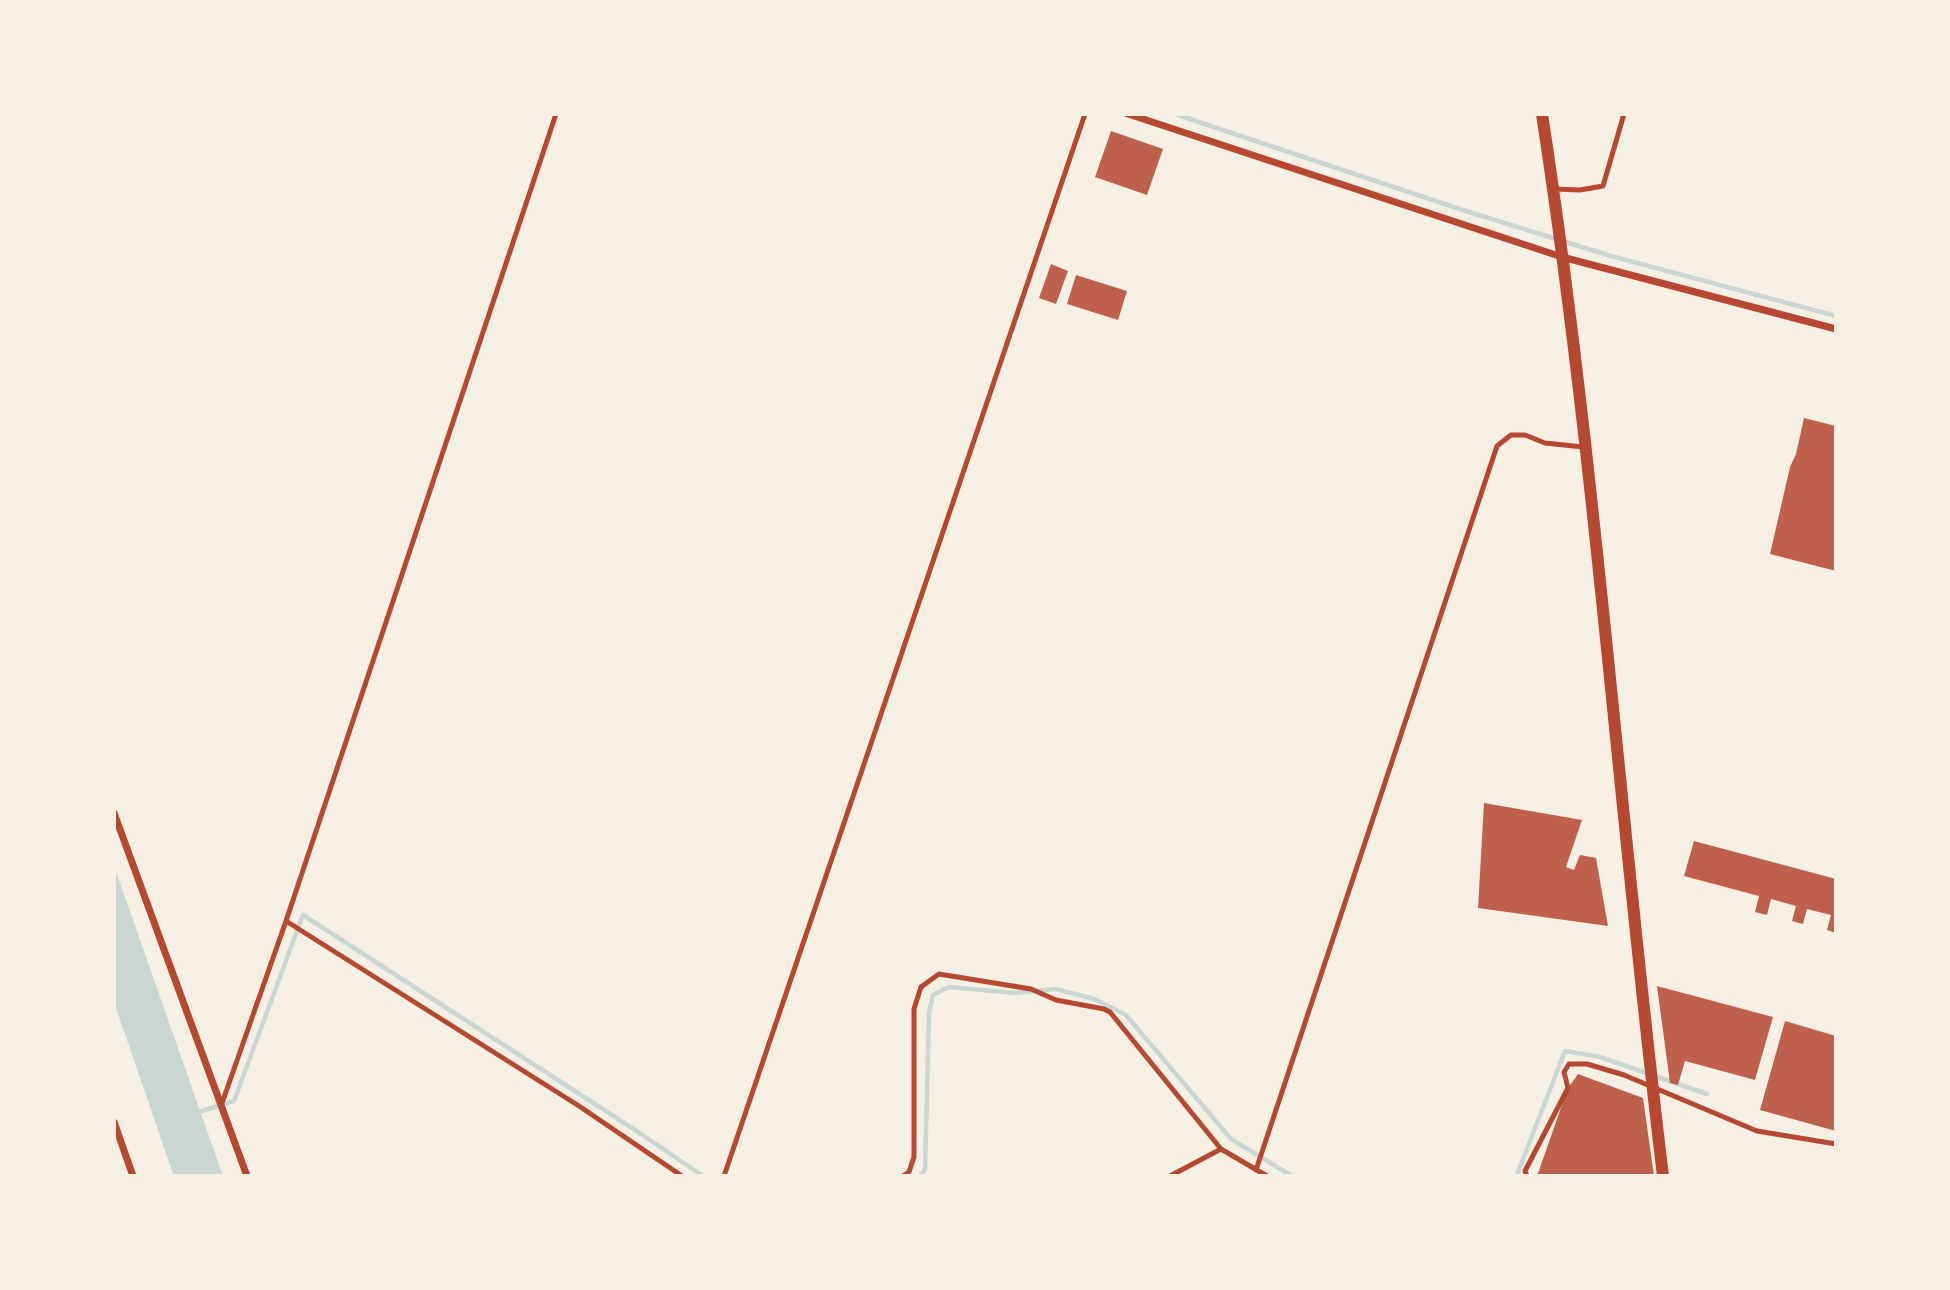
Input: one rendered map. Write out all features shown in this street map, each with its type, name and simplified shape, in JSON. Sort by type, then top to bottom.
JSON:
[{"type":"street","points":[[1128,114],[1562,257],[1836,329]]},
{"type":"street","points":[[1542,114],[1554,190],[1585,447],[1663,1176]]},
{"type":"street","points":[[114,813],[247,1176]]},
{"type":"street","points":[[114,1122],[133,1176]]},
{"type":"lane","points":[[221,1108],[556,114]]},
{"type":"lane","points":[[724,1176],[1085,114]]},
{"type":"lane","points":[[1554,190],[1580,191],[1603,186],[1624,114]]},
{"type":"lane","points":[[1256,1170],[1497,446],[1511,435],[1525,435],[1545,443],[1585,447]]},
{"type":"lane","points":[[286,921],[579,1106],[682,1176]]},
{"type":"lane","points":[[903,1176],[909,1172],[914,1157],[914,1009],[921,987],[939,974],[1031,989],[1056,1000],[1110,1012],[1221,1149],[1267,1176]]},
{"type":"lane","points":[[1527,1176],[1525,1171],[1568,1088],[1564,1072],[1569,1064],[1587,1063],[1625,1075],[1757,1131],[1836,1144]]},
{"type":"lane","points":[[1170,1176],[1221,1149]]},
{"type":"shaded area","points":[[114,866],[223,1176],[174,1176],[170,1165],[114,1002]]},
{"type":"building","points":[[1111,131],[1163,149],[1147,195],[1095,177]]},
{"type":"building","points":[[1051,264],[1068,271],[1056,304],[1039,298]]},
{"type":"building","points":[[1076,275],[1127,291],[1118,320],[1067,304]]},
{"type":"building","points":[[1804,418],[1836,426],[1836,571],[1770,554]]},
{"type":"building","points":[[1484,803],[1582,820],[1566,867],[1574,870],[1580,855],[1596,858],[1608,926],[1478,908]]},
{"type":"building","points":[[1694,841],[1836,879],[1836,933],[1827,930],[1831,915],[1807,909],[1803,924],[1792,921],[1796,906],[1771,899],[1767,915],[1755,912],[1759,896],[1684,876]]},
{"type":"building","points":[[1657,986],[1773,1017],[1755,1080],[1685,1061],[1678,1085],[1670,1083]]},
{"type":"building","points":[[1785,1021],[1836,1036],[1836,1131],[1760,1110]]},
{"type":"building","points":[[1578,1074],[1643,1098],[1654,1176],[1537,1176],[1568,1088]]},
{"type":"waterway","points":[[1175,114],[1469,212],[1611,256],[1836,316]]},
{"type":"waterway","points":[[195,1113],[234,1101],[303,915],[703,1176]]},
{"type":"waterway","points":[[921,1176],[925,1169],[929,1013],[933,995],[949,987],[1015,993],[1056,989],[1094,999],[1126,1015],[1231,1139],[1292,1176]]},
{"type":"waterway","points":[[1518,1176],[1565,1051],[1600,1057],[1707,1094]]}]
